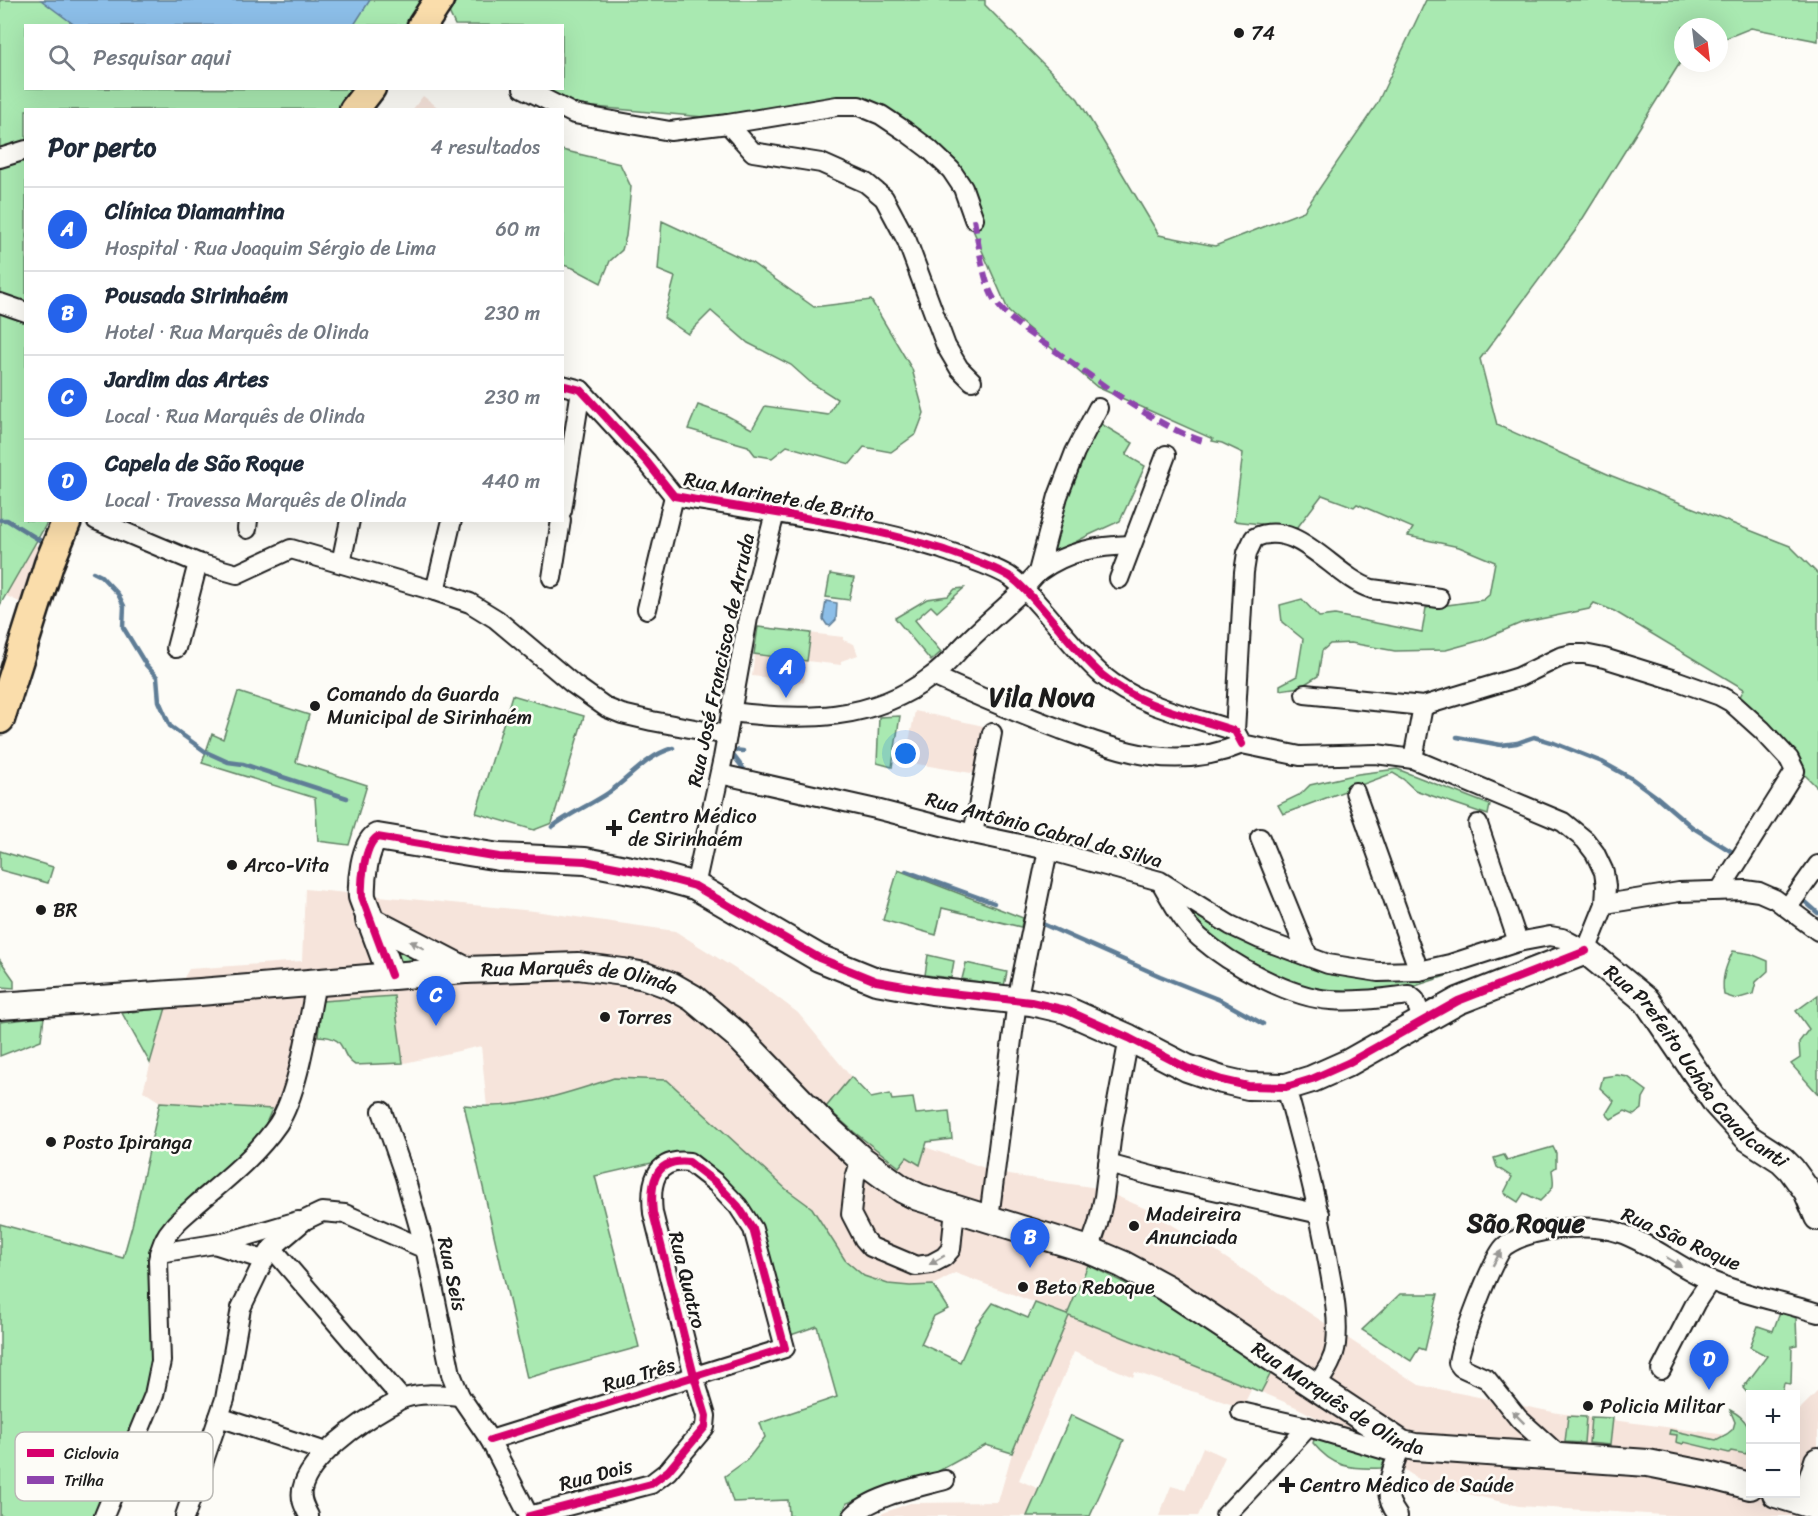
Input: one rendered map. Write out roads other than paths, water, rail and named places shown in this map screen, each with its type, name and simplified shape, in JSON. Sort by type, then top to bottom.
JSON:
[{"type":"main road","points":[[356,108],[369,90]]},
{"type":"main road","points":[[2,697],[32,623],[49,564],[67,522]]},
{"type":"main road","points":[[0,648],[12,641],[32,623]]},
{"type":"main road","points":[[391,975],[362,897],[368,848],[377,837],[499,857],[585,861],[651,873],[695,886],[819,958],[876,981],[1066,1010],[1129,1038],[1187,1068],[1248,1086],[1286,1087],[1312,1079],[1348,1063],[1458,1001],[1587,951]]},
{"type":"main road","points":[[369,920],[465,970]]},
{"type":"main road","name":"Rua Prefeito Uchôa Cavalcanti","points":[[1587,951],[1647,1001],[1717,1104],[1748,1138],[1782,1160],[1791,1169],[1806,1191],[1818,1217]]},
{"type":"main road","name":"Rua Marquês de Olinda","points":[[4,1003],[316,983],[465,970],[578,966],[645,976],[693,998],[736,1035],[825,1126],[861,1159],[902,1189],[918,1197],[1089,1250],[1122,1264],[1168,1289],[1316,1385],[1400,1449],[1415,1448],[1648,1463],[1746,1485]]},
{"type":"main road","points":[[1804,1502],[1818,1461]]},
{"type":"street","points":[[527,90],[562,108]]},
{"type":"street","points":[[564,109],[574,114],[670,131],[837,106],[859,106],[881,115],[905,131],[951,170],[963,188],[974,219]]},
{"type":"street","points":[[728,124],[753,153],[821,163],[866,183],[884,198],[907,241],[946,346],[959,368],[972,381]]},
{"type":"street","points":[[0,158],[24,151]]},
{"type":"street","points":[[1,304],[24,311]]},
{"type":"street","points":[[564,386],[581,390],[564,497]]},
{"type":"street","name":"Rua Marinete de Brito","points":[[581,390],[647,462],[674,496],[865,528],[991,567],[1025,589],[1095,667],[1132,695],[1238,737],[1299,756],[1376,754],[1413,759],[1563,822],[1585,840],[1600,863],[1606,886],[1605,904]]},
{"type":"street","points":[[731,712],[765,717],[815,718],[851,713],[897,697],[933,676],[1025,589],[1038,572],[1058,496],[1075,452],[1098,408]]},
{"type":"street","points":[[1119,579],[1166,455]]},
{"type":"street","points":[[647,609],[674,496]]},
{"type":"street","name":"Rua José Francisco de Arruda","points":[[695,886],[724,753],[748,618],[775,513]]},
{"type":"street","name":"Rua Antônio Cabral da Silva","points":[[101,522],[198,563],[237,574],[291,549],[470,603],[489,614],[573,684],[607,708],[642,719],[724,753],[876,809],[973,834],[1048,850],[1160,881],[1230,926],[1328,964],[1378,972],[1419,971],[1450,964],[1518,942],[1556,936],[1587,951]]},
{"type":"street","points":[[341,563],[350,522]]},
{"type":"street","points":[[435,591],[452,522]]},
{"type":"street","points":[[552,578],[561,522]]},
{"type":"street","points":[[933,676],[1002,707],[1106,745],[1143,756],[1166,758],[1201,756],[1225,751],[1238,737],[1244,572],[1247,553],[1254,538],[1263,535],[1287,535],[1305,544],[1343,575],[1362,586],[1439,598]]},
{"type":"street","points":[[1038,572],[1084,549],[1131,545]]},
{"type":"street","points":[[176,648],[198,563]]},
{"type":"street","points":[[1305,694],[1423,706],[1519,677],[1560,657],[1572,654],[1604,658],[1720,696],[1731,702],[1762,730],[1794,767],[1793,776],[1720,890]]},
{"type":"street","points":[[1413,759],[1423,706]]},
{"type":"street","points":[[973,834],[992,733]]},
{"type":"street","points":[[1355,792],[1419,971]]},
{"type":"street","points":[[1478,824],[1518,942]]},
{"type":"street","points":[[1260,838],[1308,956]]},
{"type":"street","points":[[989,1218],[1017,1001],[1048,850]]},
{"type":"street","points":[[1788,907],[1818,866]]},
{"type":"street","points":[[1160,881],[1186,924],[1200,938],[1239,966],[1290,990],[1320,999],[1365,1000],[1409,995],[1415,1000],[1423,1021]]},
{"type":"street","points":[[1587,951],[1605,904],[1679,892],[1720,890],[1759,892],[1788,907],[1818,931]]},
{"type":"street","points":[[139,1432],[159,1377],[161,1361],[159,1253],[163,1240],[172,1227],[265,1142],[279,1122],[289,1102],[299,1066],[316,983]]},
{"type":"street","points":[[1089,1250],[1098,1224],[1129,1038]]},
{"type":"street","points":[[1286,1087],[1320,1214],[1336,1308],[1336,1345],[1325,1374],[1316,1385]]},
{"type":"street","name":"Rua Seis","points":[[382,1111],[405,1177],[425,1249],[451,1374],[460,1396],[490,1440],[529,1516]]},
{"type":"street","points":[[861,1159],[855,1178],[851,1214],[864,1239],[871,1247],[916,1266],[931,1264],[944,1257],[951,1249],[955,1209]]},
{"type":"street","name":"Rua Três","points":[[490,1440],[785,1348],[753,1229],[731,1198],[689,1162],[674,1162],[662,1169],[654,1179],[651,1192]]},
{"type":"street","points":[[1108,1164],[1320,1214]]},
{"type":"street","name":"Rua Quatro","points":[[651,1192],[653,1212],[694,1376]]},
{"type":"street","points":[[213,1434],[225,1399],[242,1308],[268,1254],[305,1220],[322,1212],[345,1215],[425,1249]]},
{"type":"street","points":[[159,1253],[215,1244],[272,1230],[313,1216]]},
{"type":"street","name":"Rua São Roque","points":[[1561,1457],[1514,1414],[1487,1379],[1458,1364],[1481,1294],[1496,1257],[1503,1247],[1522,1238],[1551,1230],[1604,1230],[1638,1240],[1710,1281],[1818,1313]]},
{"type":"street","points":[[215,1244],[268,1254],[402,1400]]},
{"type":"street","points":[[1661,1370],[1696,1302],[1710,1281]]},
{"type":"street","name":"Rua Dois","points":[[529,1516],[642,1487],[651,1484],[668,1471],[705,1427],[706,1416],[694,1376]]},
{"type":"street","points":[[309,1516],[302,1501],[302,1490],[310,1472],[334,1443],[371,1416],[405,1397],[460,1396]]},
{"type":"street","points":[[1241,1412],[1400,1449],[1388,1482],[1388,1500],[1398,1516]]},
{"type":"street","points":[[219,1417],[327,1452]]},
{"type":"street","points":[[1225,1516],[1308,1427]]},
{"type":"street","points":[[853,1516],[860,1509],[872,1503],[945,1480]]},
{"type":"street","points":[[104,1516],[110,1501]]},
{"type":"street","points":[[185,1516],[190,1501]]},
{"type":"water","points":[[41,0],[370,0],[355,24],[73,24]]},
{"type":"water","points":[[826,601],[837,603],[836,620],[830,626],[823,619]]},
{"type":"waterway","points":[[0,520],[7,520],[41,541]]},
{"type":"waterway","points":[[93,572],[101,576],[118,594],[124,606],[123,627],[146,665],[157,677],[159,701],[170,726],[206,752],[228,762],[243,764],[347,798]]},
{"type":"waterway","points":[[1457,737],[1501,745],[1517,743],[1534,737],[1602,762],[1631,778],[1692,827],[1737,855]]},
{"type":"waterway","points":[[552,827],[608,793],[655,756],[673,748]]},
{"type":"waterway","points":[[743,751],[733,750],[733,755],[746,772]]},
{"type":"waterway","points":[[906,871],[994,903]]},
{"type":"waterway","points":[[1801,898],[1818,913]]},
{"type":"waterway","points":[[1036,921],[1220,1000],[1263,1024]]},
{"type":"place","name":"74","points":[[1239,33]]},
{"type":"place","name":"Clínica Diamantina","points":[[786,698]]},
{"type":"place","name":"Comando da Guarda Municipal de Sirinhaém","points":[[315,706]]},
{"type":"place","name":"Centro Médico de Sirinhaém","points":[[614,828]]},
{"type":"place","name":"Arco-Vita","points":[[232,865]]},
{"type":"place","name":"BR","points":[[41,910]]},
{"type":"place","name":"Torres","points":[[605,1017]]},
{"type":"place","name":"Jardim das Artes","points":[[436,1026]]},
{"type":"place","name":"Posto Ipiranga","points":[[51,1142]]},
{"type":"place","name":"Madeireira Anunciada","points":[[1134,1226]]},
{"type":"place","name":"Pousada Sirinhaém","points":[[1030,1268]]},
{"type":"place","name":"Beto Reboque","points":[[1023,1287]]},
{"type":"place","name":"Capela de São Roque","points":[[1709,1390]]},
{"type":"place","name":"Policia Militar","points":[[1588,1406]]},
{"type":"place","name":"Centro Médico de Saúde","points":[[1287,1485]]},
{"type":"district","name":"Vila Nova","points":[[1042,697]]},
{"type":"district","name":"São Roque","points":[[1526,1223]]}]
